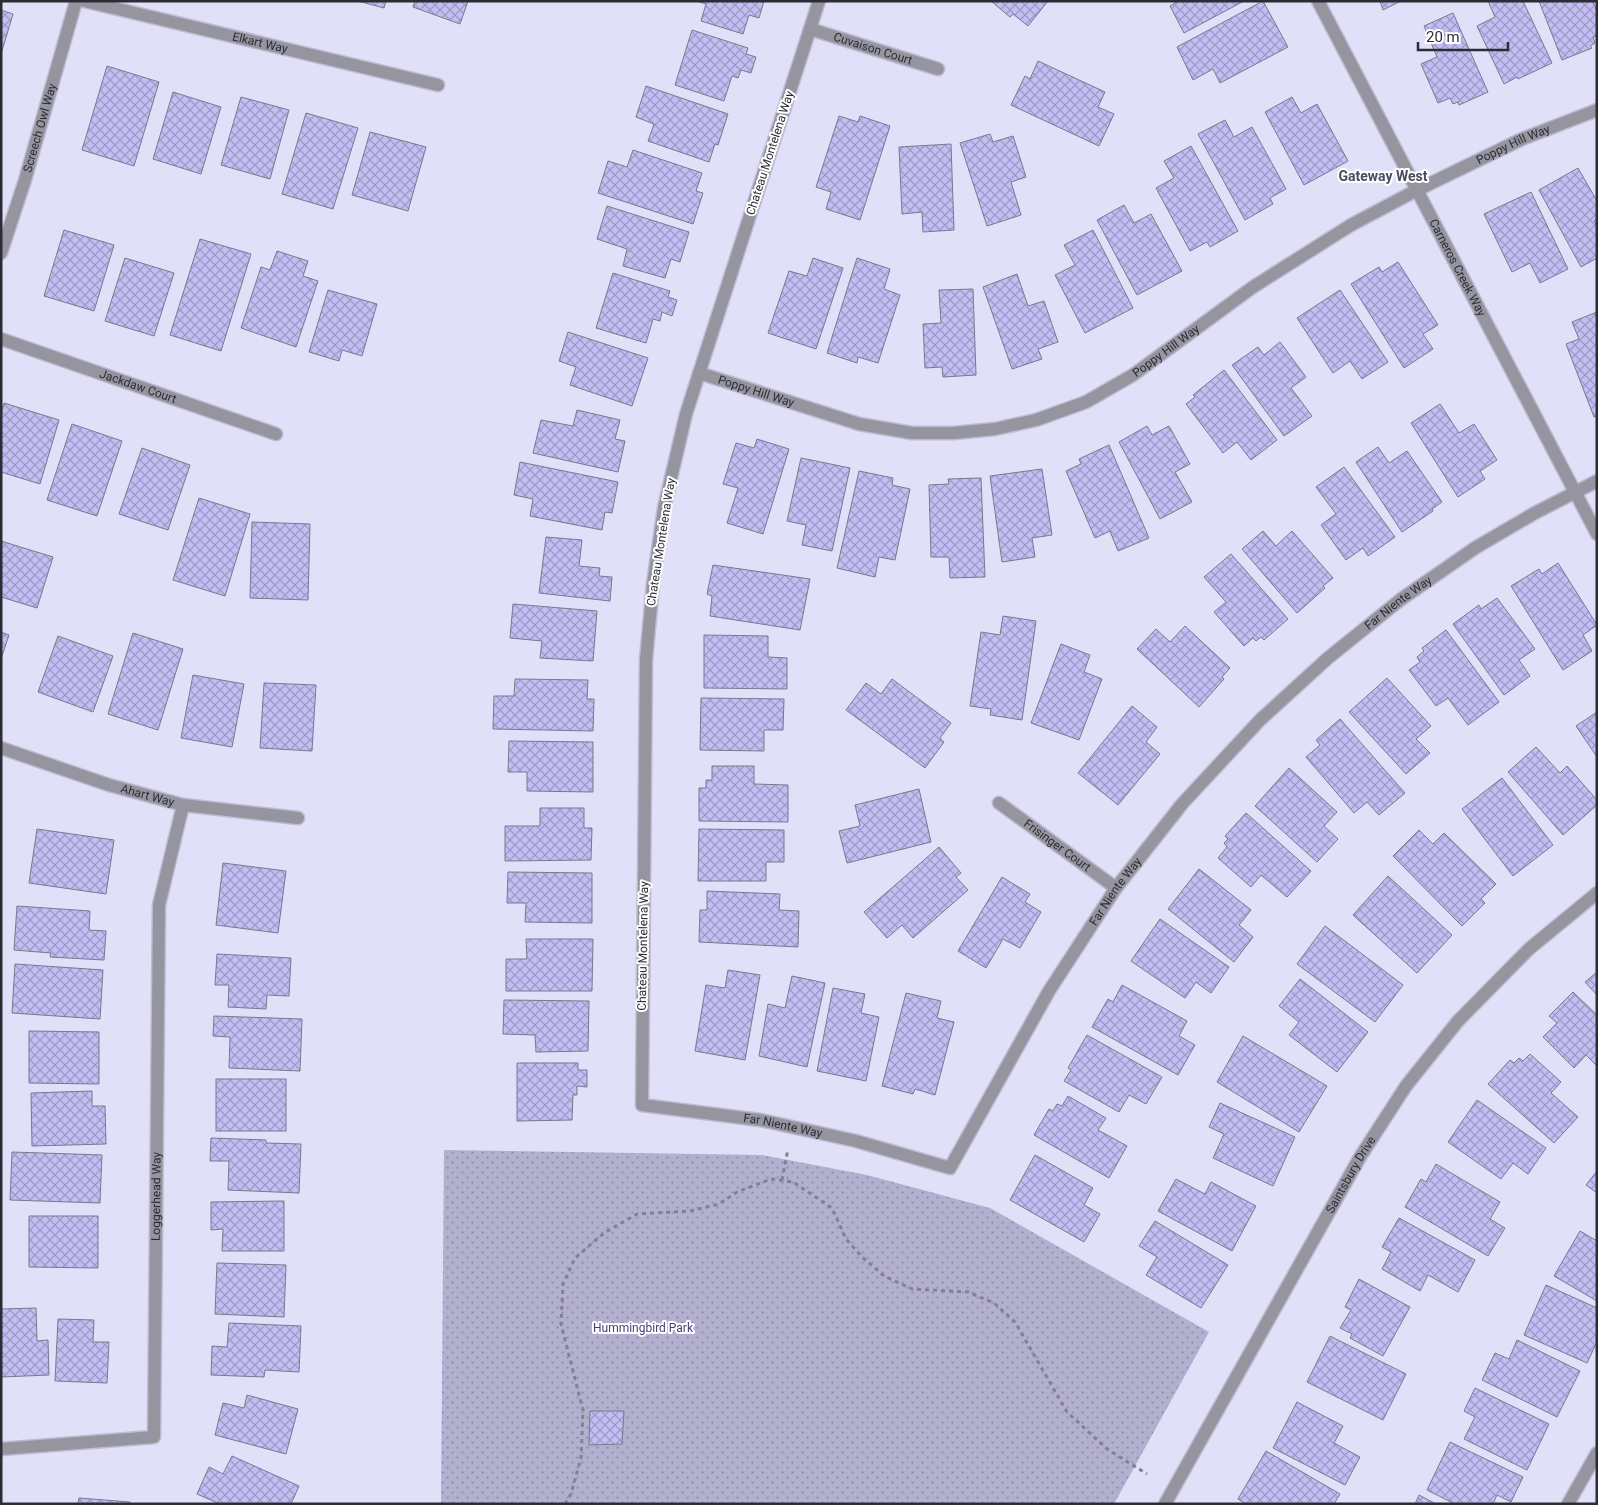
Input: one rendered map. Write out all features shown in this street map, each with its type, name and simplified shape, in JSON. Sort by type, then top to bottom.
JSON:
[{"type":"street","name":"Screech Owl Way","points":[[1,253],[25,180],[76,1]]},
{"type":"street","name":"Elkart Way","points":[[84,1],[438,85]]},
{"type":"street","name":"Chateau Montelena Way","points":[[642,1105],[646,660],[653,584],[664,508],[686,414],[819,1]]},
{"type":"street","name":"Carneros Creek Way","points":[[1318,1],[1597,534]]},
{"type":"street","name":"Cuvaison Court","points":[[810,29],[938,69]]},
{"type":"street","name":"Poppy Hill Way","points":[[699,373],[859,424],[912,432],[954,434],[995,429],[1036,420],[1086,402],[1133,375],[1253,286],[1351,225],[1417,190],[1522,139],[1597,110]]},
{"type":"street","name":"Jackdaw Court","points":[[1,338],[276,434]]},
{"type":"street","name":"Far Niente Way","points":[[642,1105],[760,1120],[856,1141],[950,1168],[1049,991],[1116,888],[1189,797],[1260,720],[1328,658],[1400,600],[1475,548],[1533,514],[1597,481]]},
{"type":"street","name":"Ahart Way","points":[[1,748],[109,785],[183,805],[298,818]]},
{"type":"street","name":"Frisinger Court","points":[[999,803],[1116,888]]},
{"type":"street","name":"Loggerhead Way","points":[[1,1449],[154,1437],[159,905],[183,805]]},
{"type":"street","name":"Saintsbury Drive","points":[[1165,1504],[1360,1157],[1406,1086],[1458,1021],[1529,949],[1597,893]]},
{"type":"street","points":[[1568,1504],[1597,1453]]},
{"type":"path","points":[[782,1180],[788,1146]]},
{"type":"path","points":[[565,1504],[571,1494],[581,1458],[583,1410],[561,1324],[563,1284],[575,1258],[604,1233],[637,1214],[690,1211],[719,1204],[738,1192],[771,1180],[793,1182],[832,1208],[846,1239],[862,1257],[884,1276],[912,1289],[968,1292],[994,1303],[1015,1322],[1067,1412],[1107,1449],[1147,1474]]},
{"type":"green space","name":"Hummingbird Park","points":[[444,1150],[762,1155],[867,1175],[990,1208],[1209,1332],[1114,1504],[441,1504]]},
{"type":"building","points":[[358,1],[386,1],[384,8]]},
{"type":"building","points":[[415,1],[468,1],[460,24],[413,7]]},
{"type":"building","points":[[696,1],[764,1],[759,18],[749,15],[743,34],[701,21],[706,4]]},
{"type":"building","points":[[991,1],[1048,1],[1028,26],[1013,14],[1010,17]]},
{"type":"building","points":[[1178,1],[1244,1],[1184,33],[1170,6]]},
{"type":"building","points":[[1263,1],[1288,47],[1220,83],[1213,69],[1193,80],[1177,47]]},
{"type":"building","points":[[1380,1],[1401,1],[1383,10]]},
{"type":"building","points":[[1488,1],[1523,1],[1552,63],[1504,84],[1477,26],[1495,17]]},
{"type":"building","points":[[1539,1],[1593,1],[1597,12],[1597,36],[1593,37],[1595,43],[1590,46],[1592,48],[1562,60]]},
{"type":"building","points":[[1,10],[13,14],[1,54]]},
{"type":"building","points":[[1453,13],[1488,92],[1459,105],[1458,102],[1453,104],[1450,98],[1438,103],[1421,64],[1437,57],[1424,26]]},
{"type":"building","points":[[692,30],[748,48],[746,54],[756,57],[751,73],[741,70],[738,78],[732,76],[724,101],[675,85]]},
{"type":"building","points":[[1038,61],[1105,92],[1098,107],[1114,114],[1099,146],[1011,105],[1025,76],[1030,79]]},
{"type":"building","points":[[107,66],[159,82],[134,166],[82,150]]},
{"type":"building","points":[[646,86],[728,114],[718,145],[715,144],[709,162],[648,141],[654,124],[636,117]]},
{"type":"building","points":[[173,92],[221,107],[201,174],[153,159]]},
{"type":"building","points":[[241,97],[289,110],[270,179],[221,165]]},
{"type":"building","points":[[1292,97],[1301,113],[1317,104],[1348,161],[1304,185],[1265,112]]},
{"type":"building","points":[[306,113],[358,128],[333,209],[282,194]]},
{"type":"building","points":[[839,116],[858,122],[860,116],[890,126],[860,220],[826,209],[831,192],[816,187]]},
{"type":"building","points":[[1225,120],[1234,137],[1252,127],[1286,189],[1270,198],[1273,204],[1245,220],[1198,134]]},
{"type":"building","points":[[370,132],[426,147],[408,211],[352,195]]},
{"type":"building","points":[[990,134],[993,142],[1013,136],[1026,177],[1011,182],[1021,215],[987,226],[960,143]]},
{"type":"building","points":[[951,144],[954,230],[923,232],[922,212],[902,214],[899,147]]},
{"type":"building","points":[[1191,146],[1238,231],[1210,247],[1207,242],[1190,251],[1156,188],[1174,178],[1164,161]]},
{"type":"building","points":[[633,150],[702,173],[696,191],[703,193],[693,224],[598,193],[608,161],[627,167]]},
{"type":"building","points":[[1578,168],[1597,201],[1597,219],[1594,221],[1597,226],[1597,258],[1581,267],[1539,190]]},
{"type":"building","points":[[1531,192],[1568,269],[1540,283],[1530,263],[1512,272],[1484,214]]},
{"type":"building","points":[[1124,205],[1134,223],[1151,214],[1182,271],[1137,295],[1097,220]]},
{"type":"building","points":[[607,206],[689,232],[680,262],[671,259],[665,278],[623,266],[627,249],[597,239]]},
{"type":"building","points":[[64,230],[114,245],[94,311],[44,296]]},
{"type":"building","points":[[1093,230],[1133,308],[1085,333],[1055,275],[1075,265],[1064,245]]},
{"type":"building","points":[[200,239],[251,254],[221,351],[170,335]]},
{"type":"building","points":[[277,251],[308,261],[303,276],[318,281],[296,347],[241,328],[261,267],[270,270]]},
{"type":"building","points":[[125,258],[174,273],[154,336],[105,321]]},
{"type":"building","points":[[813,258],[843,268],[816,349],[768,333],[789,271],[807,276]]},
{"type":"building","points":[[857,258],[890,269],[884,289],[900,295],[878,363],[858,357],[857,363],[827,353]]},
{"type":"building","points":[[1398,262],[1438,325],[1423,334],[1433,349],[1404,368],[1351,284],[1379,267],[1382,272]]},
{"type":"building","points":[[613,273],[670,291],[668,297],[677,300],[672,316],[662,312],[660,321],[653,319],[646,343],[596,328]]},
{"type":"building","points":[[1017,274],[1028,306],[1044,301],[1058,342],[1038,349],[1042,359],[1012,369],[983,287]]},
{"type":"building","points":[[973,289],[976,375],[943,377],[942,367],[925,368],[923,324],[941,323],[939,290]]},
{"type":"building","points":[[328,290],[377,304],[362,356],[342,350],[339,361],[309,352]]},
{"type":"building","points":[[1340,290],[1388,362],[1362,379],[1350,361],[1333,373],[1297,318]]},
{"type":"building","points":[[1597,312],[1597,416],[1594,417],[1566,344],[1579,339],[1572,322]]},
{"type":"building","points":[[568,332],[648,358],[632,406],[570,385],[576,367],[559,361]]},
{"type":"building","points":[[1280,342],[1306,377],[1291,388],[1312,416],[1284,436],[1232,365],[1258,347],[1264,355]]},
{"type":"building","points":[[1224,370],[1277,440],[1251,460],[1237,442],[1223,453],[1186,404],[1195,397],[1193,395]]},
{"type":"building","points":[[4,403],[59,420],[40,484],[1,472],[1,413]]},
{"type":"building","points":[[1440,404],[1459,433],[1474,424],[1497,460],[1480,471],[1485,479],[1458,497],[1411,423]]},
{"type":"building","points":[[577,410],[620,420],[615,439],[625,441],[618,472],[533,453],[541,420],[573,426]]},
{"type":"building","points":[[72,424],[122,441],[97,516],[47,500]]},
{"type":"building","points":[[1147,426],[1152,435],[1169,426],[1190,464],[1175,472],[1192,502],[1160,519],[1119,442]]},
{"type":"building","points":[[757,439],[789,449],[763,534],[727,523],[738,488],[723,484],[736,443],[754,448]]},
{"type":"building","points":[[1109,445],[1149,538],[1118,551],[1110,531],[1095,538],[1066,471],[1081,464],[1079,459]]},
{"type":"building","points":[[1378,447],[1389,463],[1407,451],[1442,502],[1432,509],[1433,511],[1402,532],[1356,462]]},
{"type":"building","points":[[142,448],[190,465],[168,530],[119,514]]},
{"type":"building","points":[[801,458],[850,468],[832,551],[802,545],[806,525],[787,521]]},
{"type":"building","points":[[520,462],[618,482],[612,513],[605,512],[602,530],[530,516],[533,499],[514,495]]},
{"type":"building","points":[[1344,467],[1395,537],[1368,556],[1363,548],[1346,560],[1321,525],[1336,514],[1316,487]]},
{"type":"building","points":[[1042,469],[1052,535],[1032,538],[1035,557],[1002,562],[990,476]]},
{"type":"building","points":[[859,471],[893,478],[892,485],[910,489],[895,560],[879,557],[875,577],[837,568]]},
{"type":"building","points":[[981,478],[985,577],[950,578],[949,557],[931,557],[929,485],[949,484],[948,479]]},
{"type":"building","points":[[199,498],[250,514],[225,596],[173,580]]},
{"type":"building","points":[[252,522],[310,524],[308,600],[250,598]]},
{"type":"building","points":[[1263,531],[1276,546],[1292,531],[1333,578],[1323,586],[1325,588],[1297,613],[1242,549]]},
{"type":"building","points":[[546,537],[582,540],[579,566],[600,568],[599,576],[612,577],[610,601],[539,593]]},
{"type":"building","points":[[1,541],[53,557],[37,608],[1,597]]},
{"type":"building","points":[[1231,554],[1288,619],[1264,640],[1261,637],[1256,641],[1253,638],[1244,646],[1214,612],[1226,602],[1204,577]]},
{"type":"building","points":[[1558,563],[1597,625],[1583,635],[1592,651],[1563,670],[1511,586],[1539,569],[1542,574]]},
{"type":"building","points":[[713,565],[810,579],[800,630],[710,616],[712,596],[707,594]]},
{"type":"building","points":[[1497,598],[1535,649],[1519,660],[1530,676],[1504,695],[1453,624],[1479,605],[1481,609]]},
{"type":"building","points":[[513,604],[597,611],[593,661],[540,658],[542,641],[510,638]]},
{"type":"building","points":[[1003,616],[1036,621],[1022,720],[990,715],[991,709],[970,706],[981,632],[1000,635]]},
{"type":"building","points":[[1185,626],[1230,668],[1222,677],[1224,679],[1199,707],[1137,649],[1156,629],[1170,642]]},
{"type":"building","points":[[1446,630],[1499,702],[1468,725],[1448,698],[1436,706],[1409,670],[1420,662],[1417,657],[1424,651],[1422,648]]},
{"type":"building","points":[[1,632],[9,635],[1,659]]},
{"type":"building","points":[[133,633],[183,649],[158,730],[108,714]]},
{"type":"building","points":[[704,635],[768,636],[768,657],[787,658],[787,689],[704,688]]},
{"type":"building","points":[[58,636],[113,656],[93,712],[38,692]]},
{"type":"building","points":[[1061,644],[1090,655],[1084,672],[1102,679],[1079,740],[1031,723]]},
{"type":"building","points":[[193,675],[244,684],[232,747],[181,738]]},
{"type":"building","points":[[1387,678],[1431,726],[1416,739],[1430,753],[1406,774],[1349,712]]},
{"type":"building","points":[[515,679],[588,680],[587,699],[594,699],[593,731],[493,729],[494,696],[514,696]]},
{"type":"building","points":[[892,679],[951,723],[940,738],[944,742],[925,768],[846,710],[866,683],[881,694]]},
{"type":"building","points":[[264,683],[316,685],[312,751],[260,748]]},
{"type":"building","points":[[701,698],[784,699],[783,730],[764,730],[764,751],[700,750]]},
{"type":"building","points":[[1132,706],[1157,727],[1146,742],[1160,754],[1118,805],[1078,773]]},
{"type":"building","points":[[1597,712],[1597,757],[1576,726]]},
{"type":"building","points":[[1340,719],[1405,793],[1379,815],[1367,802],[1354,813],[1306,757],[1320,745],[1316,740]]},
{"type":"building","points":[[509,741],[593,742],[593,792],[527,791],[527,772],[508,772]]},
{"type":"building","points":[[1536,747],[1560,773],[1567,766],[1597,800],[1597,805],[1563,835],[1508,772]]},
{"type":"building","points":[[712,766],[754,766],[754,784],[788,785],[788,822],[699,821],[699,788],[706,788],[706,780],[712,780]]},
{"type":"building","points":[[1289,768],[1337,812],[1324,826],[1338,839],[1317,862],[1255,806]]},
{"type":"building","points":[[1502,778],[1553,845],[1513,876],[1462,809]]},
{"type":"building","points":[[919,789],[931,842],[847,863],[839,831],[860,826],[855,805]]},
{"type":"building","points":[[540,808],[584,808],[584,828],[592,828],[591,860],[505,861],[505,826],[540,826]]},
{"type":"building","points":[[1246,813],[1311,871],[1287,897],[1261,875],[1251,887],[1218,858],[1227,847],[1224,843],[1228,839],[1225,836]]},
{"type":"building","points":[[37,829],[114,840],[106,894],[29,883]]},
{"type":"building","points":[[699,829],[784,830],[784,862],[766,862],[766,881],[698,881]]},
{"type":"building","points":[[1419,830],[1433,844],[1444,833],[1496,884],[1481,899],[1485,903],[1462,926],[1393,856]]},
{"type":"building","points":[[939,847],[961,873],[956,877],[968,890],[913,938],[902,925],[887,938],[864,912]]},
{"type":"building","points":[[223,863],[286,871],[278,933],[216,925]]},
{"type":"building","points":[[1199,869],[1251,910],[1239,925],[1253,937],[1234,962],[1168,909]]},
{"type":"building","points":[[508,872],[592,873],[592,923],[525,922],[526,903],[507,903]]},
{"type":"building","points":[[1388,876],[1452,935],[1417,973],[1353,915]]},
{"type":"building","points":[[1002,877],[1030,894],[1025,902],[1041,912],[1020,948],[1003,939],[986,968],[958,951]]},
{"type":"building","points":[[707,891],[780,894],[779,910],[799,911],[798,947],[699,942],[700,910],[707,910]]},
{"type":"building","points":[[17,906],[90,911],[89,930],[106,931],[104,960],[50,957],[51,953],[14,950]]},
{"type":"building","points":[[1160,919],[1229,967],[1211,993],[1196,982],[1185,998],[1131,961]]},
{"type":"building","points":[[1325,926],[1403,985],[1375,1022],[1297,964]]},
{"type":"building","points":[[526,939],[593,939],[592,991],[506,991],[506,959],[527,959]]},
{"type":"building","points":[[217,954],[291,958],[289,996],[267,995],[266,1009],[228,1007],[229,985],[215,985]]},
{"type":"building","points":[[15,964],[103,970],[100,1019],[12,1013]]},
{"type":"building","points":[[728,970],[760,975],[745,1060],[695,1051],[706,985],[725,988]]},
{"type":"building","points":[[1597,972],[1597,995],[1585,982]]},
{"type":"building","points":[[792,976],[825,983],[807,1067],[759,1056],[768,1004],[785,1008]]},
{"type":"building","points":[[1300,979],[1368,1032],[1337,1072],[1289,1035],[1299,1022],[1279,1006]]},
{"type":"building","points":[[1122,985],[1187,1021],[1179,1036],[1195,1045],[1178,1075],[1092,1027],[1108,999],[1113,1002]]},
{"type":"building","points":[[833,988],[865,994],[861,1013],[879,1017],[866,1081],[817,1071]]},
{"type":"building","points":[[1573,992],[1597,1015],[1597,1066],[1586,1055],[1574,1068],[1543,1037],[1557,1023],[1549,1016]]},
{"type":"building","points":[[906,993],[941,1001],[937,1018],[954,1022],[935,1095],[915,1089],[913,1094],[882,1086]]},
{"type":"building","points":[[504,1000],[589,1001],[588,1051],[536,1052],[535,1035],[503,1034]]},
{"type":"building","points":[[214,1016],[302,1019],[300,1071],[229,1068],[230,1037],[213,1036]]},
{"type":"building","points":[[29,1031],[99,1032],[99,1084],[29,1083]]},
{"type":"building","points":[[1087,1035],[1162,1077],[1146,1104],[1129,1095],[1119,1112],[1064,1081],[1071,1070],[1068,1068]]},
{"type":"building","points":[[1243,1036],[1327,1086],[1299,1132],[1217,1082]]},
{"type":"building","points":[[1530,1054],[1561,1082],[1551,1093],[1578,1117],[1554,1143],[1488,1084],[1510,1060],[1514,1063],[1519,1058],[1523,1061]]},
{"type":"building","points":[[517,1063],[578,1063],[578,1070],[587,1070],[587,1087],[577,1086],[577,1095],[573,1095],[572,1120],[517,1121]]},
{"type":"building","points":[[216,1079],[286,1079],[286,1131],[216,1131]]},
{"type":"building","points":[[92,1091],[92,1106],[105,1106],[106,1144],[32,1146],[31,1093]]},
{"type":"building","points":[[1068,1096],[1106,1118],[1098,1130],[1127,1146],[1109,1178],[1034,1135],[1049,1109],[1053,1111],[1057,1104],[1062,1106]]},
{"type":"building","points":[[1477,1100],[1546,1148],[1528,1174],[1513,1163],[1501,1179],[1448,1142]]},
{"type":"building","points":[[1220,1103],[1295,1137],[1273,1186],[1213,1158],[1224,1134],[1209,1127]]},
{"type":"building","points":[[211,1138],[266,1140],[266,1143],[301,1144],[299,1193],[228,1190],[229,1161],[210,1161]]},
{"type":"building","points":[[12,1152],[102,1155],[100,1203],[10,1200]]},
{"type":"building","points":[[1035,1155],[1093,1188],[1084,1205],[1100,1214],[1084,1242],[1010,1200]]},
{"type":"building","points":[[1436,1164],[1500,1202],[1490,1219],[1505,1228],[1488,1256],[1405,1207],[1421,1179],[1426,1182]]},
{"type":"building","points":[[1597,1171],[1597,1193],[1586,1185]]},
{"type":"building","points":[[1176,1179],[1205,1194],[1211,1182],[1256,1206],[1232,1251],[1158,1211]]},
{"type":"building","points":[[284,1201],[284,1251],[222,1251],[223,1229],[211,1230],[211,1202]]},
{"type":"building","points":[[29,1216],[98,1216],[98,1268],[29,1267]]},
{"type":"building","points":[[1399,1218],[1475,1260],[1458,1292],[1428,1275],[1420,1291],[1382,1269],[1391,1252],[1382,1247]]},
{"type":"building","points":[[1155,1221],[1228,1265],[1201,1308],[1146,1275],[1157,1257],[1139,1246]]},
{"type":"building","points":[[1580,1231],[1597,1241],[1597,1301],[1554,1276]]},
{"type":"building","points":[[217,1263],[286,1265],[284,1317],[215,1314]]},
{"type":"building","points":[[1359,1279],[1410,1307],[1383,1356],[1350,1338],[1352,1334],[1340,1328],[1351,1310],[1345,1307]]},
{"type":"building","points":[[1546,1285],[1597,1308],[1597,1342],[1587,1363],[1524,1335]]},
{"type":"building","points":[[36,1308],[37,1341],[48,1340],[49,1375],[1,1377],[1,1309]]},
{"type":"building","points":[[58,1319],[94,1320],[93,1342],[109,1342],[107,1383],[55,1381]]},
{"type":"building","points":[[229,1323],[301,1326],[299,1372],[265,1370],[264,1377],[211,1375],[212,1346],[227,1347]]},
{"type":"building","points":[[1330,1336],[1406,1374],[1383,1420],[1307,1382]]},
{"type":"building","points":[[1517,1340],[1580,1371],[1557,1417],[1482,1380],[1495,1353],[1509,1359]]},
{"type":"building","points":[[1475,1388],[1549,1424],[1527,1470],[1464,1439],[1475,1417],[1464,1411]]},
{"type":"building","points":[[247,1395],[298,1409],[286,1454],[215,1435],[223,1403],[244,1408]]},
{"type":"building","points":[[1297,1402],[1343,1426],[1334,1443],[1360,1457],[1345,1485],[1273,1448]]},
{"type":"building","points":[[590,1411],[624,1411],[622,1444],[589,1445]]},
{"type":"building","points":[[1450,1442],[1523,1477],[1511,1502],[1497,1495],[1493,1504],[1455,1504],[1427,1490]]},
{"type":"building","points":[[1266,1451],[1340,1494],[1334,1504],[1246,1504],[1238,1499]]},
{"type":"building","points":[[232,1456],[299,1486],[291,1504],[220,1504],[197,1494],[209,1467],[223,1474]]},
{"type":"building","points":[[1419,1495],[1436,1504],[1415,1504]]},
{"type":"building","points":[[79,1498],[130,1502],[130,1504],[78,1504]]},
{"type":"district","name":"Gateway West","points":[[1383,176]]}]
